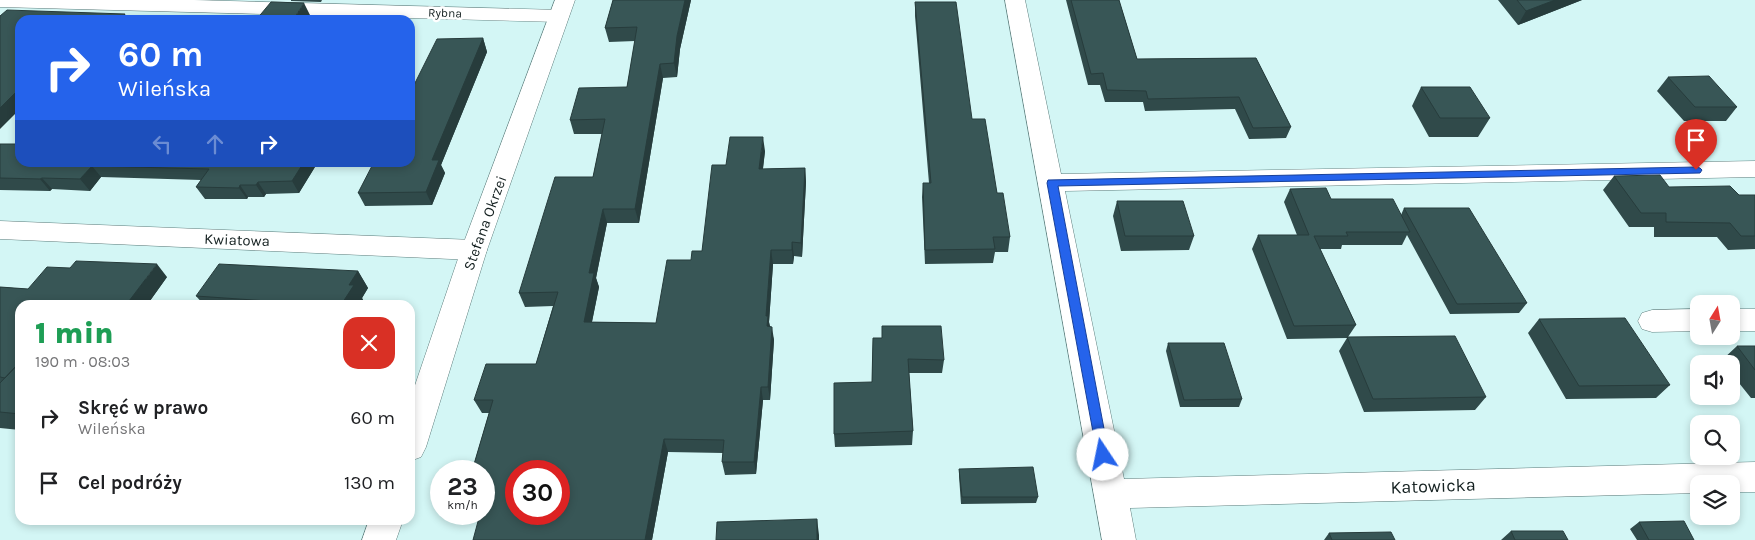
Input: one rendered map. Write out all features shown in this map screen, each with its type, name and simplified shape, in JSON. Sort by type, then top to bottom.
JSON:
[{"type":"street","points":[[1015,0],[1052,183],[1119,540]]},
{"type":"street","name":"Rybna","points":[[0,1],[562,8]]},
{"type":"street","name":"Stefana Okrzei","points":[[415,432],[474,250],[562,8]]},
{"type":"street","points":[[1052,183],[1755,169]]},
{"type":"street","name":"Kwiatowa","points":[[0,230],[474,250]]},
{"type":"street","points":[[1652,321],[1690,320]]},
{"type":"street","points":[[1740,320],[1755,320]]},
{"type":"street","name":"Katowicka","points":[[1110,494],[1755,477]]},
{"type":"street","points":[[380,540],[384,525]]},
{"type":"building","points":[[613,0],[685,0],[677,36],[674,63],[660,64],[635,209],[603,209],[589,273],[594,273],[584,322],[656,323],[667,260],[691,260],[692,251],[702,251],[712,165],[726,165],[730,137],[763,137],[759,169],[805,168],[801,243],[792,242],[792,250],[771,250],[766,316],[768,316],[767,326],[772,327],[768,387],[761,387],[754,462],[722,462],[724,440],[664,439],[645,540],[473,540],[477,525],[495,525],[495,460],[475,460],[493,400],[474,400],[486,364],[536,364],[558,292],[519,293],[555,177],[593,177],[605,119],[570,120],[579,88],[627,87],[637,27],[605,28]]},
{"type":"building","points":[[1071,0],[1119,0],[1137,59],[1256,58],[1291,127],[1253,128],[1239,97],[1148,99],[1146,91],[1107,90],[1103,73],[1091,74]]},
{"type":"building","points":[[1517,0],[1555,0],[1526,11]]},
{"type":"building","points":[[271,2],[304,3],[296,15],[260,15]]},
{"type":"building","points":[[915,2],[956,2],[972,119],[985,119],[997,193],[1003,193],[1010,237],[993,237],[995,249],[925,250],[923,183],[931,183]]},
{"type":"building","points":[[7,10],[125,14],[15,15],[15,93],[0,108],[0,16]]},
{"type":"building","points":[[483,38],[432,160],[439,160],[426,192],[358,193],[371,167],[415,167],[415,83],[437,39]]},
{"type":"building","points":[[1709,76],[1737,107],[1695,107],[1668,77]]},
{"type":"building","points":[[1421,87],[1470,87],[1490,118],[1440,118]]},
{"type":"building","points":[[0,144],[15,144],[15,167],[91,167],[80,179],[0,178]]},
{"type":"building","points":[[131,167],[301,167],[292,181],[258,182],[256,185],[240,185],[239,188],[196,187],[209,169]]},
{"type":"building","points":[[1660,175],[1669,187],[1730,186],[1739,195],[1755,195],[1755,236],[1741,236],[1730,223],[1666,222],[1666,213],[1641,213],[1614,176]]},
{"type":"building","points":[[1326,188],[1331,199],[1393,199],[1410,232],[1346,232],[1348,236],[1314,236],[1356,325],[1294,326],[1258,235],[1309,235],[1290,189]]},
{"type":"building","points":[[1117,201],[1183,201],[1194,236],[1125,236]]},
{"type":"building","points":[[1404,208],[1469,208],[1527,303],[1457,304]]},
{"type":"building","points":[[76,261],[157,264],[130,300],[15,300],[15,367],[5,378],[0,377],[0,287],[28,289],[47,267],[70,268]]},
{"type":"building","points":[[219,264],[358,271],[349,285],[354,285],[344,300],[253,300],[196,296]]},
{"type":"building","points":[[1625,318],[1670,385],[1579,386],[1539,319]]},
{"type":"building","points":[[882,326],[941,326],[944,360],[908,359],[913,431],[834,434],[834,383],[872,382],[873,338],[882,338]]},
{"type":"building","points":[[1455,336],[1486,397],[1373,399],[1347,337]]},
{"type":"building","points":[[1168,343],[1224,343],[1242,399],[1184,400]]},
{"type":"building","points":[[1737,346],[1755,346],[1755,370]]},
{"type":"building","points":[[15,367],[15,414],[0,412],[0,383]]},
{"type":"building","points":[[1033,467],[1038,497],[962,497],[959,469]]},
{"type":"building","points":[[817,519],[817,540],[716,540],[717,522]]},
{"type":"building","points":[[1684,521],[1694,540],[1649,540],[1639,522]]},
{"type":"building","points":[[1511,531],[1563,531],[1568,540],[1515,540]]},
{"type":"building","points":[[1391,532],[1395,540],[1332,540],[1329,533]]},
{"type":"route","points":[[1103,455],[1052,183],[1696,170]]}]
